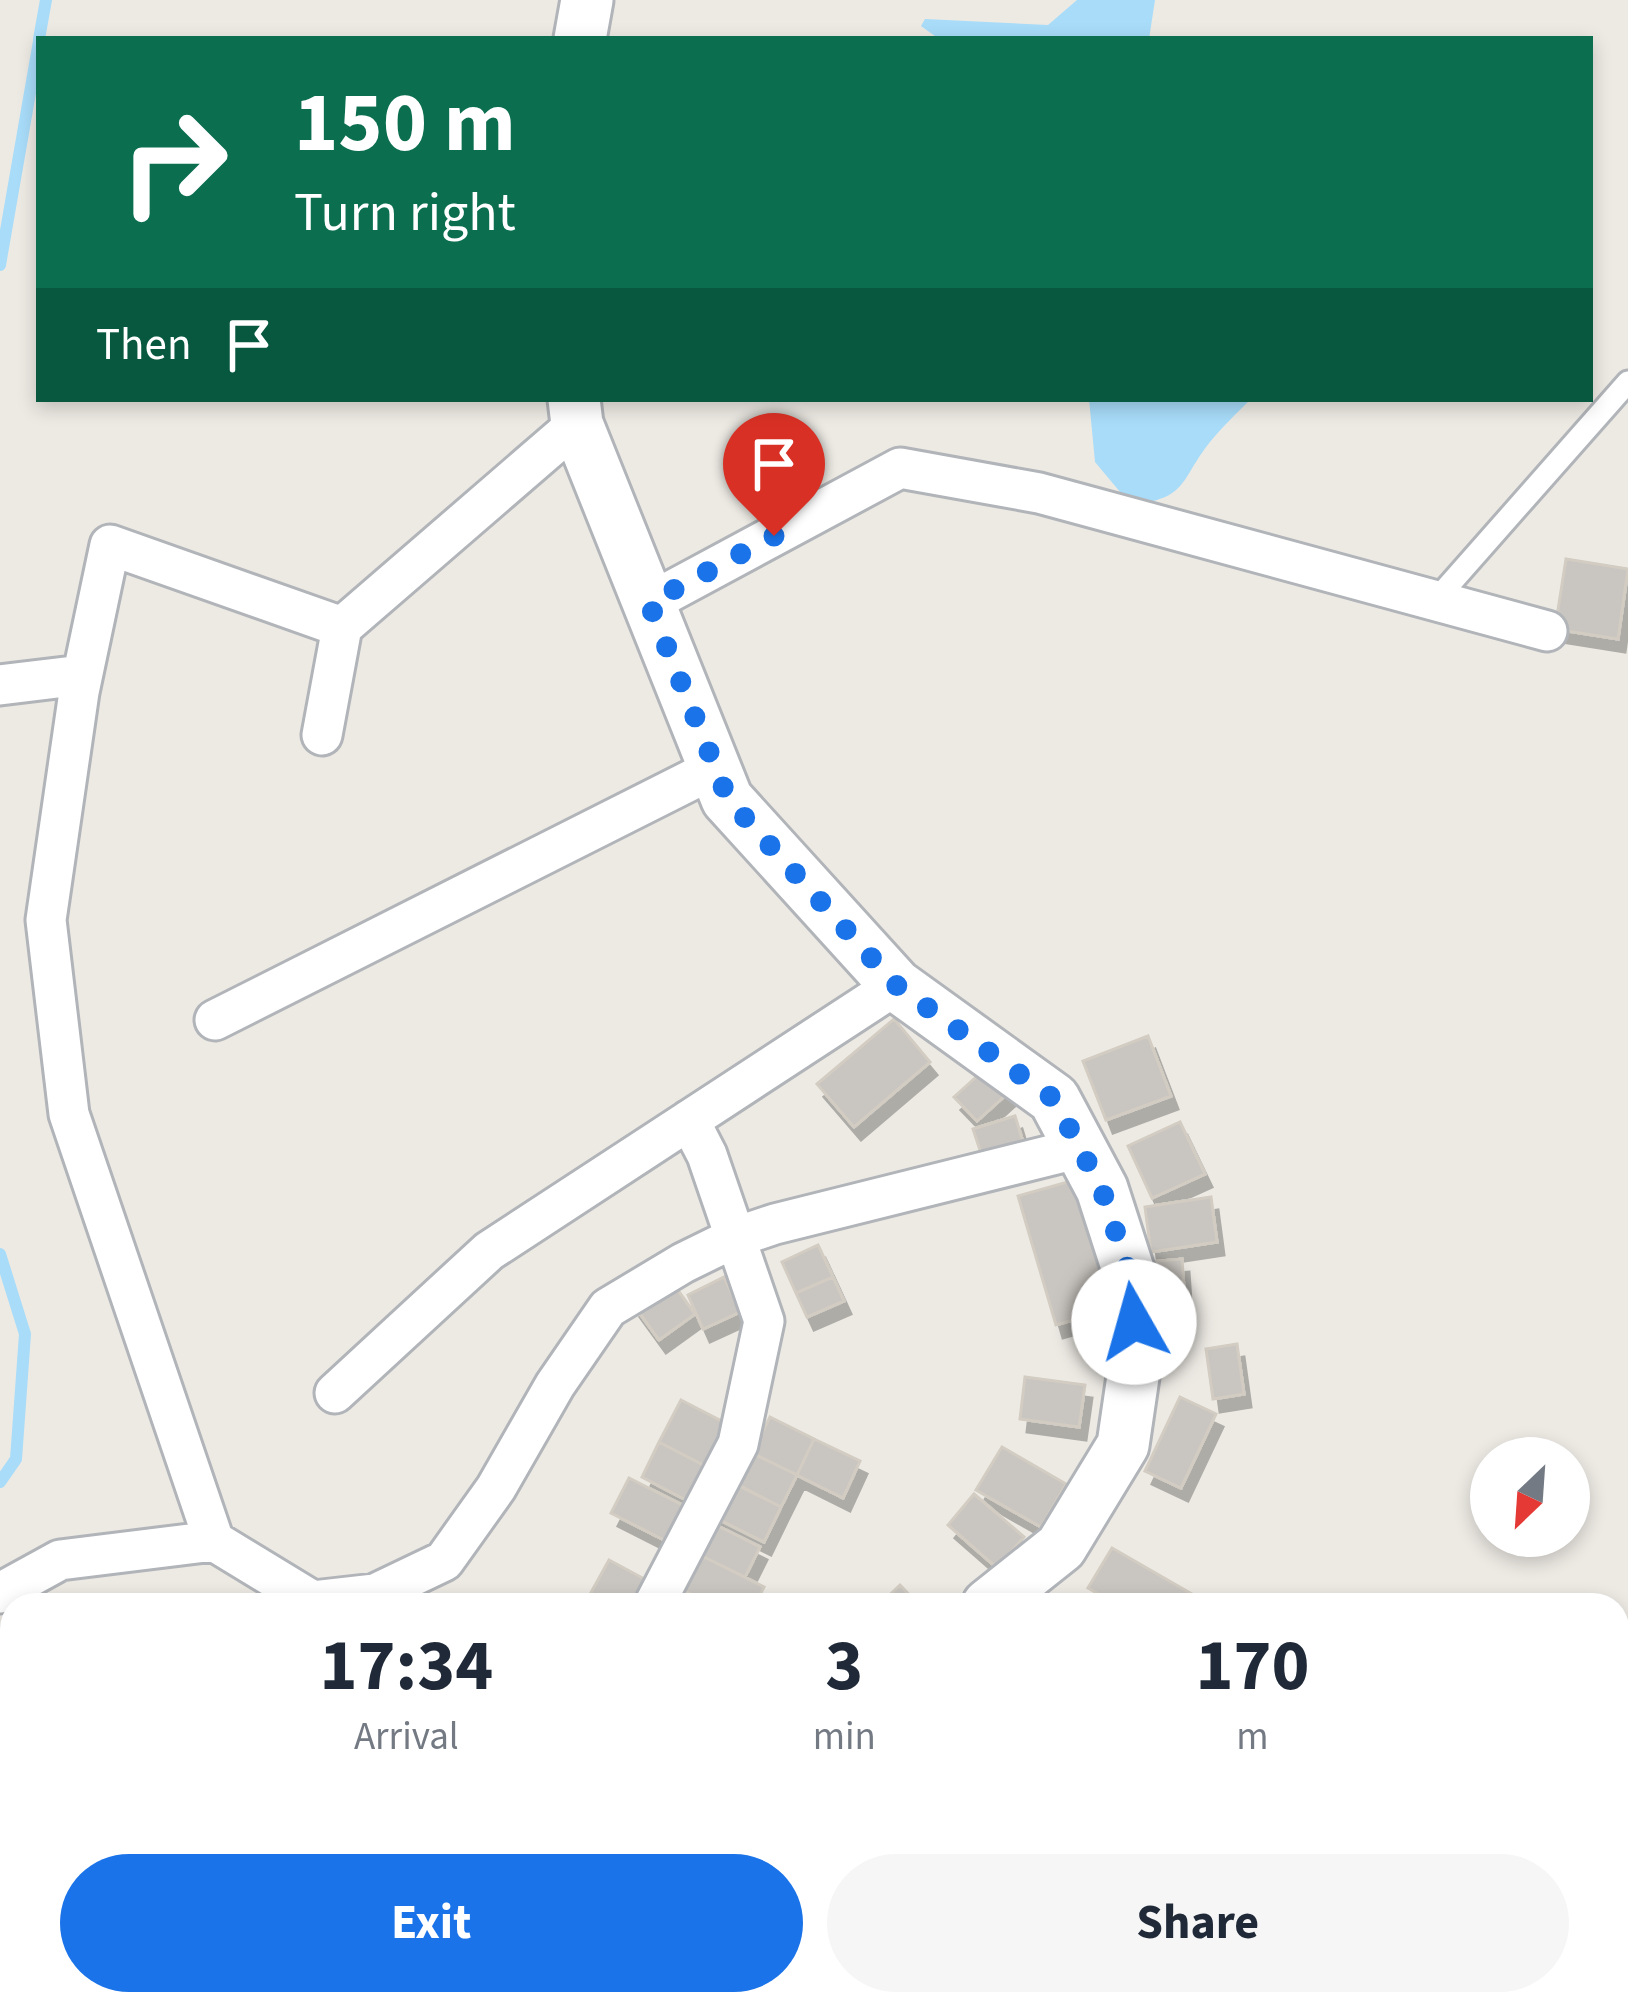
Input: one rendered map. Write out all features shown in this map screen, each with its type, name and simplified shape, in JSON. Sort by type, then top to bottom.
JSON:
[{"type":"street","points":[[581,36],[587,0]]},
{"type":"street","points":[[322,735],[342,627],[575,411],[728,799],[896,985],[1054,1099],[1102,1190],[1132,1282],[1135,1363],[1124,1445],[1060,1546],[1003,1593]]},
{"type":"street","points":[[649,603],[900,467],[1039,494],[1547,631]]},
{"type":"street","points":[[214,1541],[69,1114],[46,920],[82,675],[110,544],[342,627]]},
{"type":"street","points":[[0,685],[82,675]]},
{"type":"street","points":[[215,1020],[715,768]]},
{"type":"street","points":[[334,1393],[489,1251],[896,985]]},
{"type":"street","points":[[660,1593],[738,1444],[764,1321],[706,1155],[689,1120]]},
{"type":"street","points":[[377,1593],[444,1561],[496,1488],[554,1385],[608,1308],[736,1238],[1080,1148]]},
{"type":"street","points":[[0,1593],[60,1560],[214,1541],[300,1593]]},
{"type":"lane","points":[[1433,602],[1628,382]]},
{"type":"water","points":[[1077,0],[1155,0],[1149,36],[935,36],[921,26],[925,19],[1048,25]]},
{"type":"water","points":[[1089,402],[1248,402],[1215,436],[1181,486],[1163,498],[1131,505],[1095,462]]},
{"type":"building","points":[[1566,559],[1628,569],[1618,639],[1555,629]]},
{"type":"building","points":[[894,1019],[930,1062],[854,1127],[817,1084]]},
{"type":"building","points":[[1148,1036],[1171,1096],[1106,1120],[1083,1061]]},
{"type":"building","points":[[985,1069],[1008,1093],[977,1121],[954,1097]]},
{"type":"building","points":[[1015,1116],[1023,1142],[982,1156],[973,1129]]},
{"type":"building","points":[[1180,1122],[1205,1174],[1152,1198],[1128,1146]]},
{"type":"building","points":[[1078,1179],[1115,1308],[1056,1325],[1018,1196]]},
{"type":"building","points":[[1211,1197],[1217,1242],[1151,1252],[1145,1207]]},
{"type":"building","points":[[818,1245],[833,1277],[796,1293],[782,1262]]},
{"type":"building","points":[[1182,1259],[1186,1317],[1151,1319],[1147,1262]]},
{"type":"building","points":[[724,1277],[740,1312],[703,1329],[688,1295]]},
{"type":"building","points":[[833,1277],[844,1301],[807,1317],[796,1293]]},
{"type":"building","points":[[669,1278],[695,1314],[659,1340],[633,1304]]},
{"type":"building","points":[[1237,1344],[1244,1394],[1213,1399],[1206,1349]]},
{"type":"building","points":[[1025,1377],[1085,1385],[1079,1427],[1020,1419]]},
{"type":"building","points":[[1180,1397],[1216,1414],[1181,1488],[1145,1471]]},
{"type":"building","points":[[681,1400],[729,1425],[707,1467],[659,1442]]},
{"type":"building","points":[[770,1417],[814,1439],[797,1475],[752,1453]]},
{"type":"building","points":[[814,1439],[860,1461],[843,1498],[797,1475]]},
{"type":"building","points":[[659,1442],[707,1467],[690,1502],[642,1477]]},
{"type":"building","points":[[1002,1447],[1066,1484],[1041,1527],[976,1490]]},
{"type":"building","points":[[752,1453],[797,1475],[781,1507],[737,1484]]},
{"type":"building","points":[[629,1478],[686,1507],[668,1542],[611,1513]]},
{"type":"building","points":[[729,1481],[781,1507],[764,1542],[712,1516]]},
{"type":"building","points":[[974,1494],[1024,1537],[997,1568],[948,1525]]},
{"type":"building","points":[[716,1525],[760,1547],[745,1577],[700,1555]]},
{"type":"building","points":[[1112,1548],[1190,1593],[1097,1593],[1088,1588]]},
{"type":"building","points":[[700,1555],[764,1587],[761,1593],[683,1590]]},
{"type":"building","points":[[609,1560],[650,1582],[644,1593],[591,1593]]},
{"type":"waterway","points":[[40,36],[46,0]]},
{"type":"waterway","points":[[0,265],[36,58]]},
{"type":"waterway","points":[[0,1254],[25,1334],[16,1459],[0,1482]]},
{"type":"route","points":[[774,536],[649,603],[728,799],[896,985],[1054,1099],[1102,1190],[1132,1282],[1134,1322]]}]
